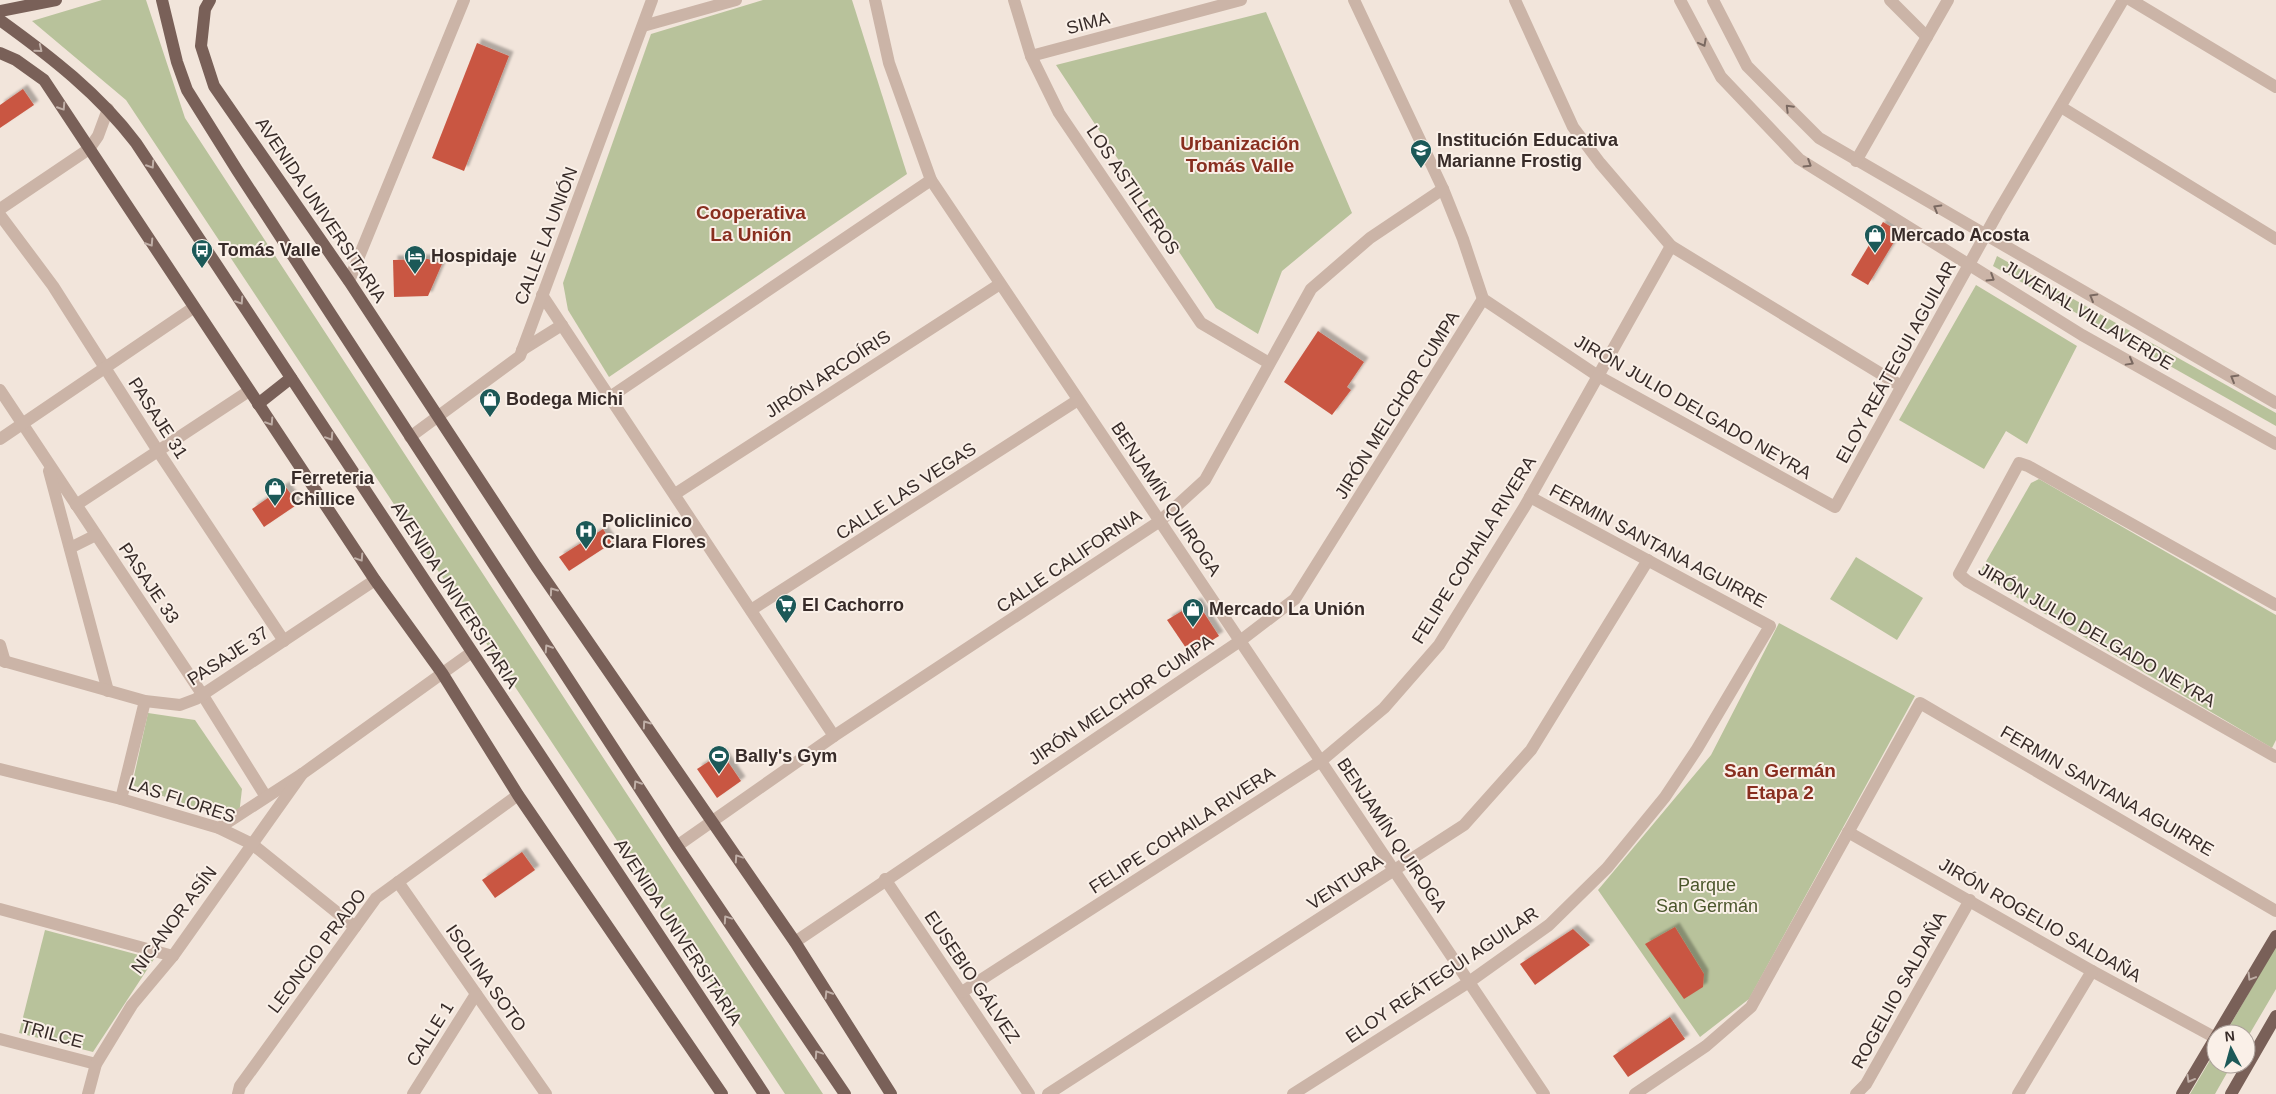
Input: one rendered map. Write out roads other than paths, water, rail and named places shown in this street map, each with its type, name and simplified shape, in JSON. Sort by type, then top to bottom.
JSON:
[{"type":"main road","points":[[0,12],[56,0]]},
{"type":"main road","points":[[162,0],[177,62],[187,90],[410,437],[678,846],[845,1094]]},
{"type":"main road","name":"AVENIDA UNIVERSITARIA","points":[[208,5],[201,46],[214,86],[349,281],[536,566],[795,942],[891,1094]]},
{"type":"main road","name":"AVENIDA UNIVERSITARIA","points":[[0,20],[62,67],[108,109],[136,143],[764,1094]]},
{"type":"main road","points":[[0,53],[16,60],[44,80],[374,580],[442,673],[518,795],[722,1094]]},
{"type":"main road","points":[[258,404],[291,378]]},
{"type":"main road","points":[[2222,1024],[2276,936]]},
{"type":"main road","points":[[2231,1094],[2276,1016]]},
{"type":"main road","points":[[2182,1094],[2206,1051]]},
{"type":"street","points":[[349,281],[464,0]]},
{"type":"street","name":"CALLE LA UNIÓN","points":[[410,437],[520,356],[652,0]]},
{"type":"street","points":[[643,26],[715,2],[736,0]]},
{"type":"street","name":"BENJAMÍN QUIROGA","points":[[874,0],[889,62],[931,180],[1544,1094]]},
{"type":"street","name":"LOS ASTILLEROS","points":[[1014,0],[1031,56],[1059,113],[1201,323],[1269,364]]},
{"type":"street","name":"SIMA","points":[[1031,56],[1241,0]]},
{"type":"street","points":[[1354,0],[1443,190],[1463,239],[1483,299]]},
{"type":"street","points":[[1515,0],[1573,126],[1600,163],[1671,246],[1901,386]]},
{"type":"street","name":"JUVENAL VILLAVERDE","points":[[1680,0],[1721,77],[1799,158],[2082,335],[2276,444]]},
{"type":"street","name":"JUVENAL VILLAVERDE","points":[[1713,0],[1747,66],[1819,138],[2276,403]]},
{"type":"street","points":[[1890,0],[1927,37]]},
{"type":"street","points":[[1856,161],[1948,0]]},
{"type":"street","name":"ELOY REÁTEGUI AGUILAR","points":[[1835,507],[1970,264],[2122,0]]},
{"type":"street","points":[[2131,0],[2276,87]]},
{"type":"street","points":[[2061,107],[2276,239]]},
{"type":"street","points":[[0,208],[89,148],[98,136],[108,109]]},
{"type":"street","points":[[610,397],[931,180]]},
{"type":"street","name":"CALLE CALIFORNIA","points":[[678,846],[834,736],[1160,521],[1205,480],[1311,289],[1370,238],[1443,190]]},
{"type":"street","name":"PASAJE 31","points":[[0,215],[53,286],[158,451],[284,640]]},
{"type":"street","name":"FELIPE COHAILA RIVERA","points":[[962,992],[1321,761],[1384,708],[1439,645],[1530,497],[1671,246]]},
{"type":"street","name":"JIRÓN ARCOÍRIS","points":[[675,494],[1000,284]]},
{"type":"street","points":[[542,296],[834,736]]},
{"type":"street","name":"JIRÓN JULIO DELGADO NEYRA","points":[[1483,299],[1598,376],[1835,507]]},
{"type":"street","name":"JIRÓN MELCHOR CUMPA","points":[[795,942],[885,879],[1240,641],[1295,598],[1483,299]]},
{"type":"street","points":[[0,439],[22,426],[193,308]]},
{"type":"street","points":[[522,350],[562,325]]},
{"type":"street","name":"PASAJE 33","points":[[0,390],[22,426],[202,694],[266,797]]},
{"type":"street","points":[[76,505],[249,390]]},
{"type":"street","name":"CALLE LAS VEGAS","points":[[751,610],[1078,400]]},
{"type":"street","points":[[46,460],[108,691]]},
{"type":"street","name":"JIRÓN JULIO DELGADO NEYRA","points":[[2276,604],[2028,466],[2018,463],[1960,568],[1959,574],[1961,577],[2276,757]]},
{"type":"street","name":"FERMIN SANTANA AGUIRRE","points":[[1530,497],[1770,626]]},
{"type":"street","points":[[70,548],[96,535]]},
{"type":"street","name":"VENTURA","points":[[1048,1094],[1464,825],[1531,750],[1648,560]]},
{"type":"street","name":"PASAJE 37","points":[[2,661],[145,701],[180,705],[196,699],[374,580]]},
{"type":"street","name":"ELOY REÁTEGUI AGUILAR","points":[[1293,1094],[1469,982],[1549,925],[1608,868],[1665,797],[1697,749],[1770,626]]},
{"type":"street","points":[[0,644],[2,661]]},
{"type":"street","name":"NICANOR ASÍN","points":[[219,828],[302,774],[472,652]]},
{"type":"street","points":[[121,799],[145,701]]},
{"type":"street","name":"FERMIN SANTANA AGUIRRE","points":[[1848,832],[1920,703],[2276,911]]},
{"type":"street","name":"LAS FLORES","points":[[0,769],[121,799],[219,828],[252,844],[355,927]]},
{"type":"street","name":"NICANOR ASÍN","points":[[88,1094],[96,1064],[132,1005],[173,956],[302,774]]},
{"type":"street","name":"LEONCIO PRADO","points":[[238,1094],[240,1086],[376,898],[518,795]]},
{"type":"street","points":[[1635,1094],[1706,1046],[1751,1007],[1848,832]]},
{"type":"street","name":"JIRÓN ROGELIO SALDAÑA","points":[[1848,832],[2092,971],[2206,1033]]},
{"type":"street","name":"EUSEBIO GÁLVEZ","points":[[885,879],[1029,1094]]},
{"type":"street","name":"ISOLINA SOTO","points":[[398,882],[546,1094]]},
{"type":"street","name":"ROGELIIO SALDAÑA","points":[[1856,1094],[1866,1084],[1970,900]]},
{"type":"street","points":[[0,909],[173,956]]},
{"type":"street","points":[[2018,1094],[2092,971]]},
{"type":"street","name":"CALLE 1","points":[[413,1094],[476,994]]},
{"type":"street","name":"TRILCE","points":[[0,1039],[96,1064]]},
{"type":"place","name":"Institución Educativa Marianne Frostig","points":[[1421,169]]},
{"type":"place","name":"Mercado Acosta","points":[[1875,254]]},
{"type":"place","name":"Tomás Valle","points":[[202,269]]},
{"type":"place","name":"Hospidaje","points":[[415,275]]},
{"type":"place","name":"Bodega Michi","points":[[490,418]]},
{"type":"place","name":"Ferreteria Chillice","points":[[275,507]]},
{"type":"place","name":"Policlinico Clara Flores","points":[[586,550]]},
{"type":"place","name":"El Cachorro","points":[[786,624]]},
{"type":"place","name":"Mercado La Unión","points":[[1193,628]]},
{"type":"place","name":"Bally's Gym","points":[[719,775]]},
{"type":"district","name":"Urbanización Tomás Valle","points":[[1240,154]]},
{"type":"district","name":"Cooperativa La Unión","points":[[751,223]]},
{"type":"district","name":"San Germán Etapa 2","points":[[1780,781]]},
{"type":"park label","name":"Parque San Germán","points":[[1707,895]]}]
